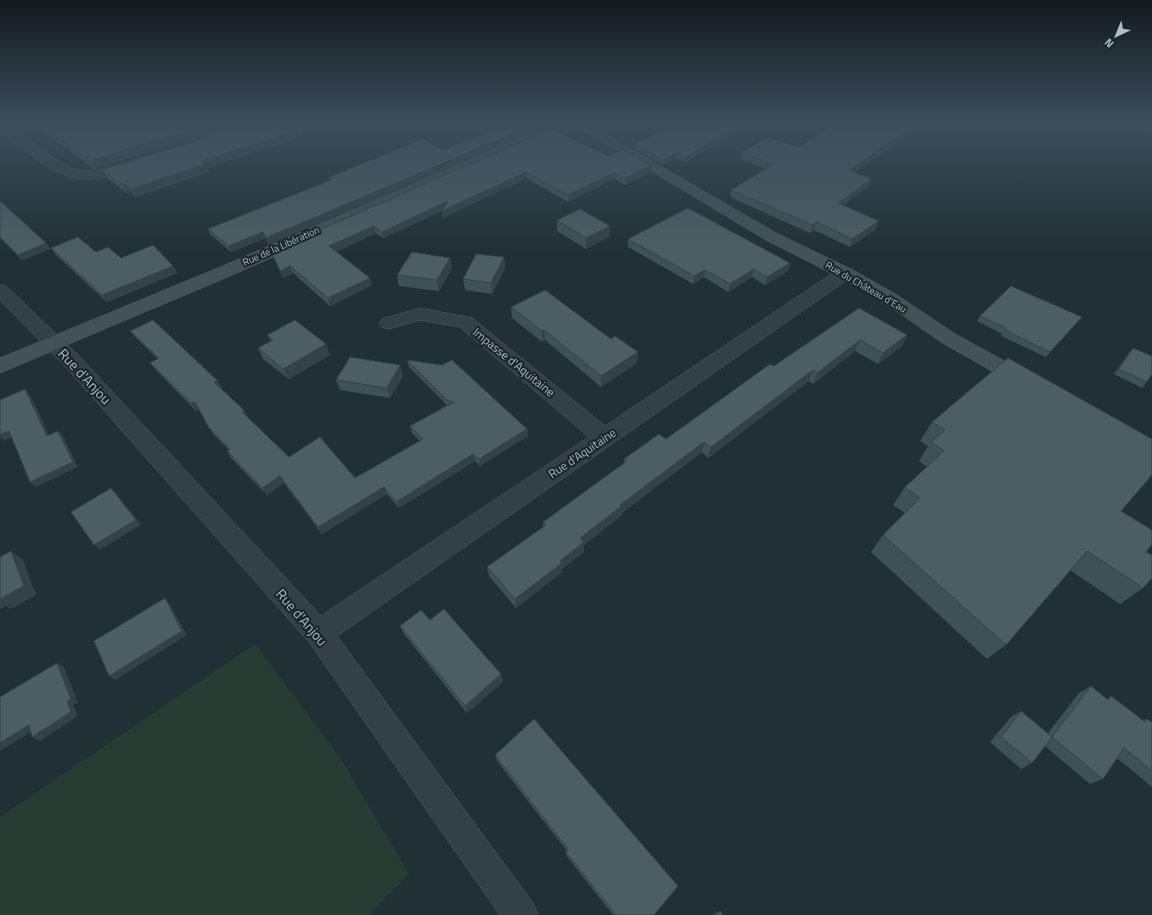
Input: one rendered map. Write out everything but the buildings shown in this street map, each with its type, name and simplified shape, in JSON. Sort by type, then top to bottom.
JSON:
[{"type":"street","points":[[58,167],[67,173],[83,177],[123,167]]},
{"type":"street","name":"Rue de la Libération","points":[[0,366],[54,342],[224,272],[464,167]]},
{"type":"street","name":"Rue du Château d'Eau","points":[[653,167],[772,237],[845,273],[891,299],[948,338],[1038,389]]},
{"type":"street","name":"Rue d'Aquitaine","points":[[319,633],[845,273]]},
{"type":"street","name":"Rue d'Anjou","points":[[0,290],[54,342],[319,633],[521,915]]},
{"type":"street","name":"Impasse d'Aquitaine","points":[[388,323],[420,314],[466,322],[605,438]]},
{"type":"green space","points":[[255,644],[341,759],[409,874],[369,915],[0,915],[0,817]]}]
